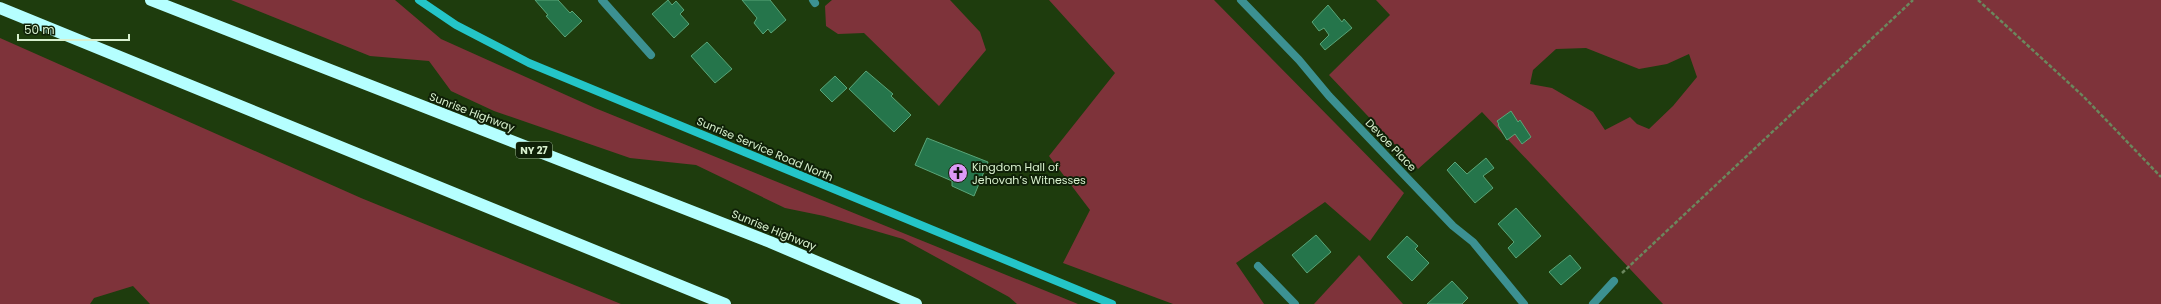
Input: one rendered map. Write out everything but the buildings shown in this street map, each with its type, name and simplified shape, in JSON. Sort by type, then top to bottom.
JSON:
[{"type":"highway","name":"Sunrise Highway","points":[[151,0],[770,242],[916,304]]},
{"type":"highway","points":[[0,8],[725,304]]},
{"type":"street","name":"Sunrise Service Road North","points":[[418,0],[456,25],[528,63],[1112,304]]},
{"type":"street","points":[[602,0],[651,55]]},
{"type":"street","name":"Devoe Place","points":[[1241,0],[1299,60],[1329,96],[1453,226],[1473,242],[1524,304]]},
{"type":"street","points":[[1258,266],[1295,304]]},
{"type":"street","points":[[1594,304],[1614,281]]},
{"type":"path","points":[[1614,281],[1913,0]]},
{"type":"path","points":[[1978,0],[2083,96],[2161,177]]},
{"type":"shaded area","points":[[231,0],[395,0],[441,39],[595,108],[1078,304],[1017,304],[1009,297],[903,239],[824,216],[785,208],[696,165],[630,158],[494,111],[451,91],[429,61],[370,56]]},
{"type":"shaded area","points":[[832,0],[950,0],[980,32],[986,50],[939,106],[864,33],[838,34],[826,26],[825,6]]},
{"type":"shaded area","points":[[1049,0],[1214,0],[1404,193],[1370,241],[1325,202],[1236,263],[1264,304],[1173,304],[1063,263],[1090,210],[1049,156],[1115,73]]},
{"type":"shaded area","points":[[1376,0],[2161,0],[2161,304],[1663,304],[1482,112],[1418,169],[1329,75],[1390,15]],"holes":[[[1586,48],[1639,69],[1667,64],[1689,54],[1697,77],[1673,106],[1649,129],[1637,124],[1630,117],[1605,130],[1593,112],[1552,88],[1530,84],[1533,70],[1556,49]]]},
{"type":"shaded area","points":[[0,38],[361,198],[621,304],[150,304],[133,286],[94,298],[90,304],[0,304]]},
{"type":"shaded area","points":[[1359,255],[1403,304],[1314,304]]},
{"type":"place","name":"Kingdom Hall of Jehovah’s Witnesses","points":[[958,173]]}]
